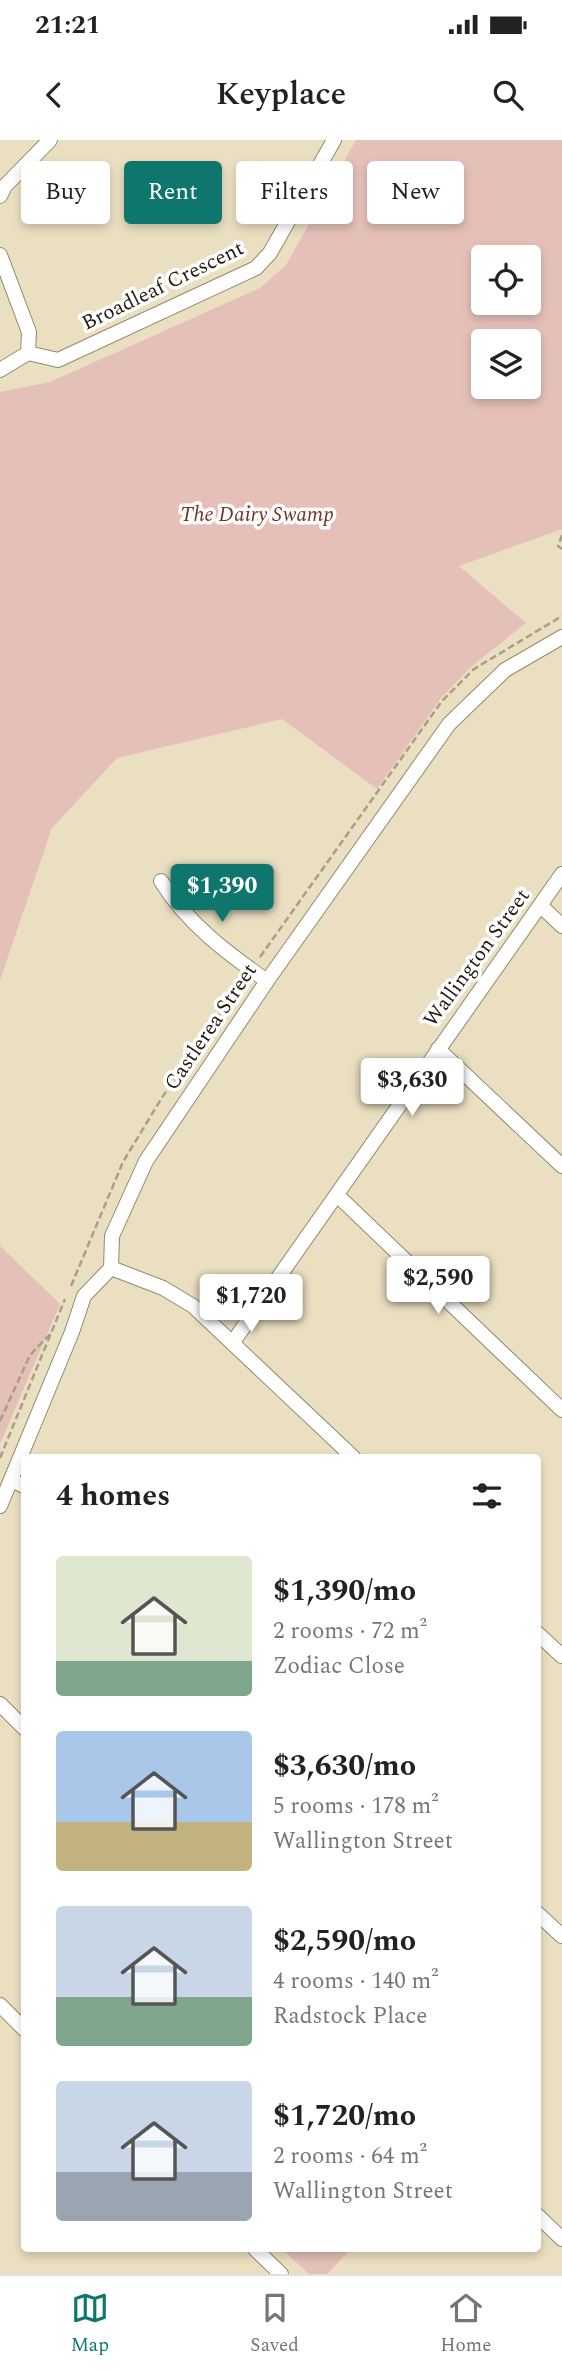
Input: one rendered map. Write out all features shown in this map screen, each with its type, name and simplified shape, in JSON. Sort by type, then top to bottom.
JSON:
[{"type":"street","points":[[0,196],[5,186],[50,140]]},
{"type":"street","name":"Broadleaf Crescent","points":[[28,353],[58,360],[256,268],[270,253],[334,140]]},
{"type":"street","points":[[0,255],[29,332],[28,353],[0,370]]},
{"type":"street","name":"Castlerea Street","points":[[111,1268],[112,1236],[146,1161],[267,981],[449,724],[505,670],[562,637]]},
{"type":"street","name":"Wallington Street","points":[[233,1342],[562,874]]},
{"type":"street","points":[[161,881],[178,908],[233,957],[267,981]]},
{"type":"street","points":[[541,906],[562,926]]},
{"type":"street","points":[[438,1049],[562,1167]]},
{"type":"street","points":[[338,1196],[562,1410]]},
{"type":"street","points":[[28,1454],[84,1296],[111,1268],[176,1294],[233,1342],[350,1454]]},
{"type":"street","points":[[0,1506],[18,1483]]},
{"type":"street","points":[[541,1637],[562,1656]]},
{"type":"street","points":[[0,1704],[21,1725]]},
{"type":"street","points":[[541,1917],[562,1936]]},
{"type":"street","points":[[0,2005],[21,2026]]},
{"type":"street","points":[[541,2220],[562,2239]]},
{"type":"street","points":[[258,2252],[281,2274]]},
{"type":"path","points":[[562,535],[558,546],[562,549]]},
{"type":"path","points":[[0,1458],[84,1255]]},
{"type":"path","points":[[0,1421],[30,1355],[51,1333]]},
{"type":"green space","name":"The Dairy Swamp","points":[[356,140],[562,140],[562,529],[459,566],[526,623],[472,666],[441,698],[377,789],[282,719],[117,758],[52,828],[0,980],[0,392],[50,382],[260,288],[286,265],[309,224],[353,224],[353,161],[344,161]]},
{"type":"green space","points":[[0,1246],[60,1304],[0,1444]]},
{"type":"green space","points":[[285,2252],[348,2252],[327,2274],[309,2274]]}]
